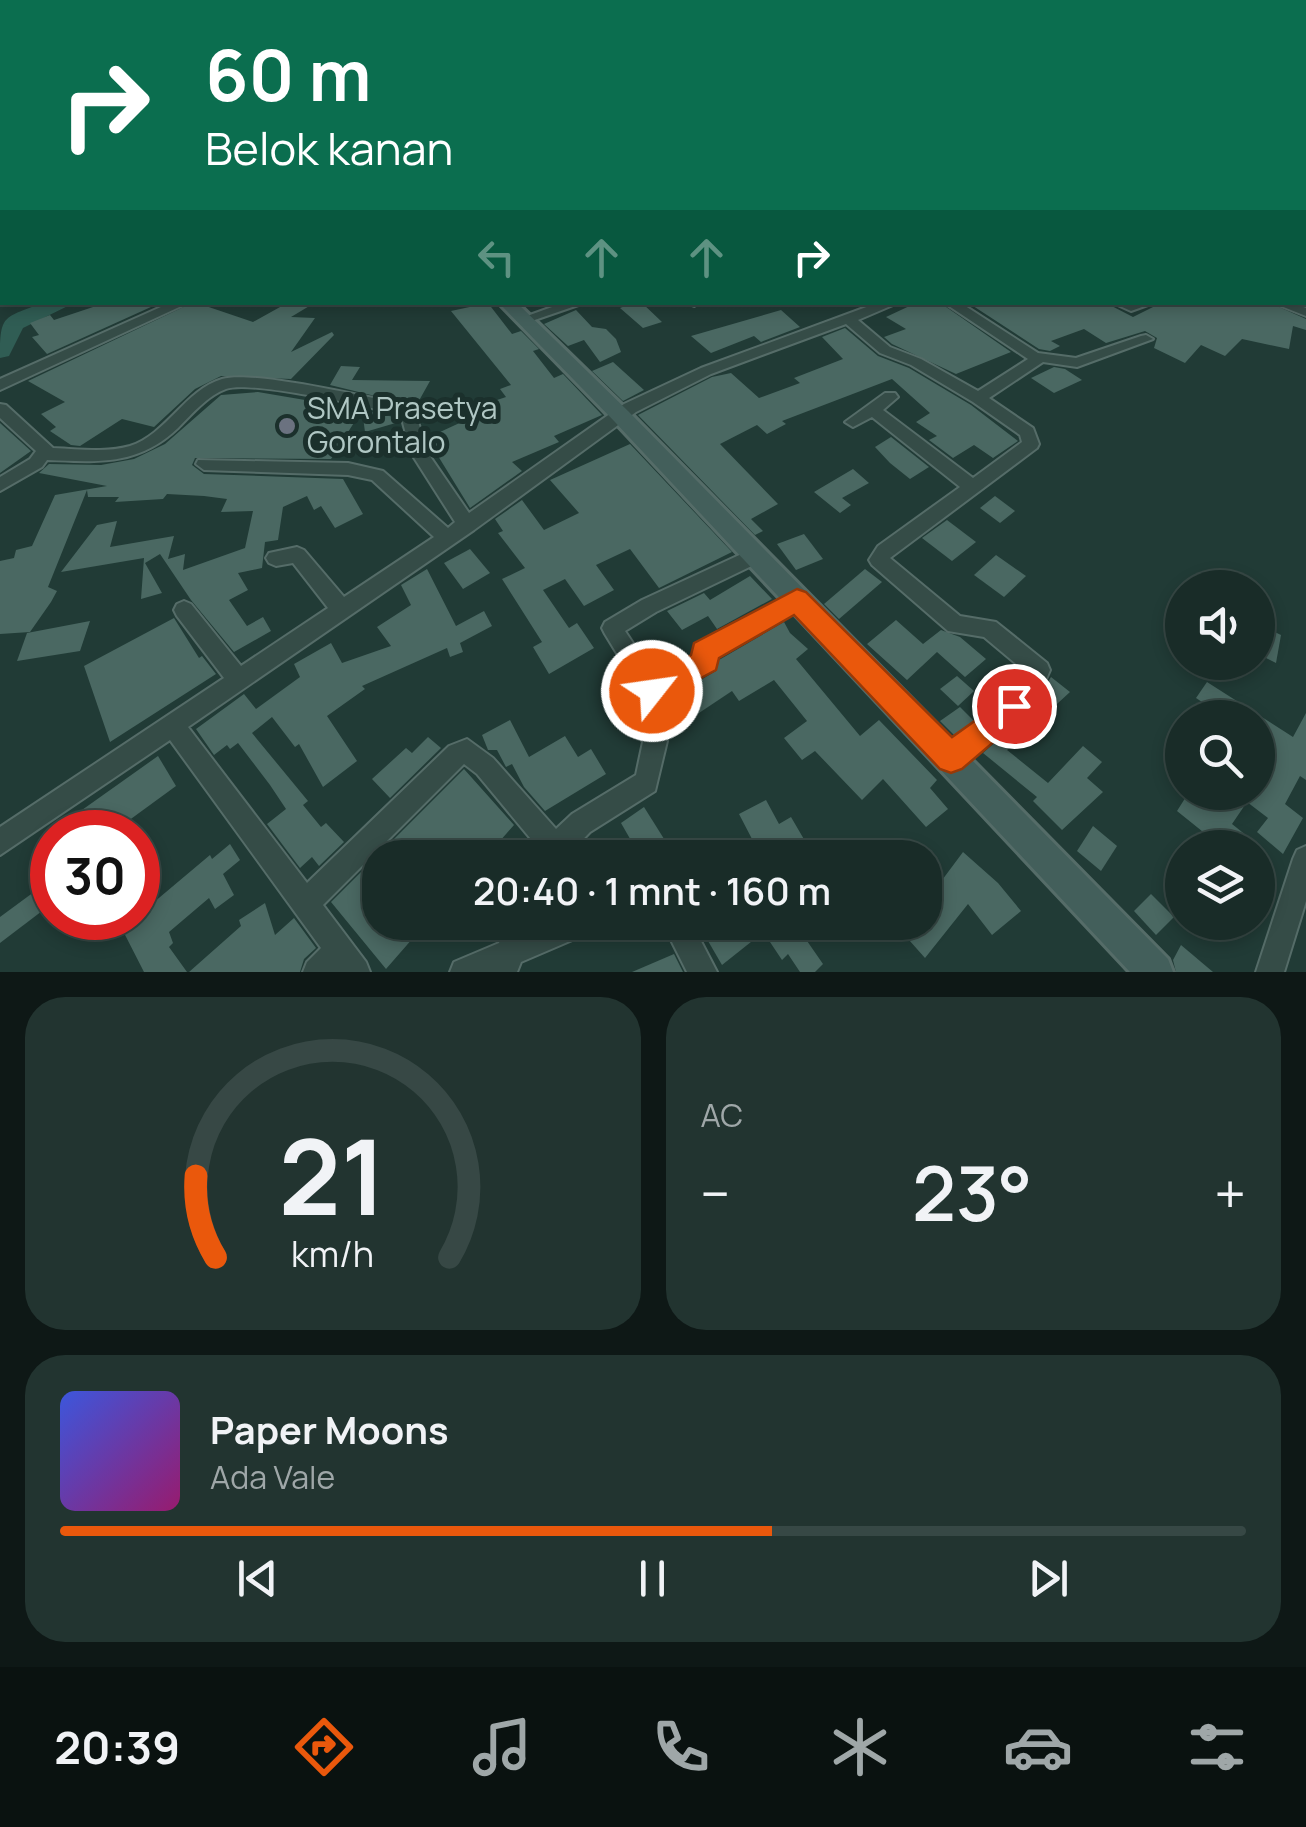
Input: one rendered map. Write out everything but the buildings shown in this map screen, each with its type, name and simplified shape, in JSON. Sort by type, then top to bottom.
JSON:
[{"type":"street","points":[[0,385],[177,305]]},
{"type":"street","points":[[515,311],[559,305]]},
{"type":"street","points":[[0,842],[643,400],[706,372],[886,305]]},
{"type":"street","points":[[954,305],[1037,357],[1077,363],[1146,339]]},
{"type":"street","points":[[515,311],[1156,972]]},
{"type":"street","points":[[848,319],[885,350],[916,362],[978,398],[1032,440],[1026,450],[884,551],[879,560],[955,625],[989,628],[1039,670],[1037,681],[1014,706],[951,758]]},
{"type":"street","points":[[978,398],[1038,362],[1037,357]]},
{"type":"street","points":[[0,485],[45,454],[82,456],[135,450],[211,389],[231,381],[408,412],[418,453],[466,524]]},
{"type":"street","points":[[853,422],[890,397]]},
{"type":"street","points":[[0,409],[44,446],[45,454]]},
{"type":"street","points":[[874,410],[972,488]]},
{"type":"street","points":[[204,464],[348,469],[377,475],[447,538]]},
{"type":"street","points":[[276,558],[297,556],[342,609]]},
{"type":"street","points":[[652,691],[612,628],[649,606],[755,556]]},
{"type":"street","points":[[565,840],[589,816],[646,782],[656,741],[635,704],[706,661],[704,652],[797,600]]},
{"type":"street","points":[[184,610],[237,678]]},
{"type":"street","points":[[172,724],[348,961],[317,972]]},
{"type":"street","points":[[370,840],[456,754],[467,751],[485,766],[544,840]]},
{"type":"street","points":[[306,904],[362,848]]},
{"type":"street","points":[[1270,972],[1306,859]]},
{"type":"street","points":[[464,972],[505,963],[548,940]]},
{"type":"street","points":[[689,940],[703,972]]},
{"type":"waterway","points":[[0,351],[13,324],[58,305]]},
{"type":"place","name":"SMA Prasetya Gorontalo","points":[[287,426]]},
{"type":"route","points":[[652,691],[706,661],[704,652],[797,600],[951,758],[1014,706]]}]
